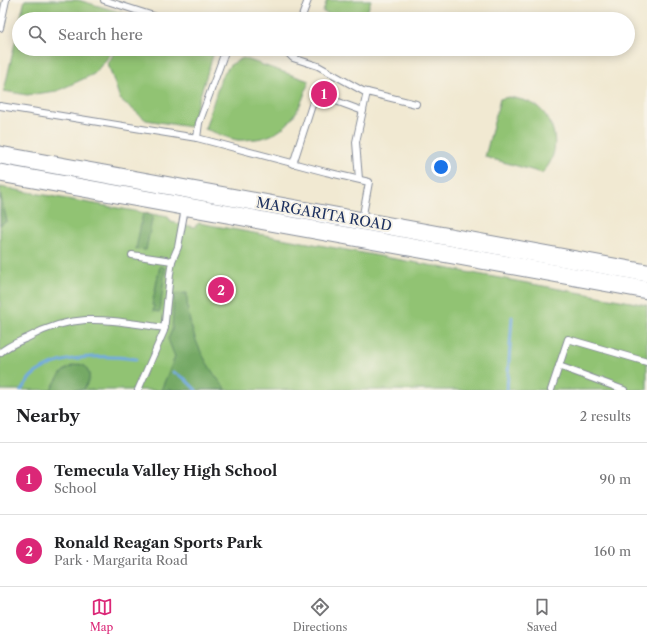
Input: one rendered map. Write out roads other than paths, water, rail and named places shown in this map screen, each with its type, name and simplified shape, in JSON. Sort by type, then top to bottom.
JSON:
[{"type":"main road","name":"MARGARITA ROAD","points":[[0,155],[647,273]]},
{"type":"main road","name":"MARGARITA ROAD","points":[[0,173],[647,290]]},
{"type":"lane","points":[[0,28],[6,0]]},
{"type":"lane","points":[[104,0],[141,12]]},
{"type":"lane","points":[[303,12],[308,0]]},
{"type":"lane","points":[[197,138],[200,124],[224,56]]},
{"type":"lane","points":[[292,56],[318,66],[367,92],[416,104]]},
{"type":"lane","points":[[359,179],[356,142],[367,92]]},
{"type":"lane","points":[[294,164],[312,105],[317,99],[325,97],[363,111]]},
{"type":"lane","points":[[0,106],[197,138],[369,182],[362,221]]},
{"type":"lane","points":[[138,390],[165,328],[172,261],[178,247],[186,206]]},
{"type":"lane","points":[[132,255],[172,261]]},
{"type":"lane","points":[[0,353],[31,335],[62,322],[75,320],[89,318],[121,321],[165,328]]},
{"type":"lane","points":[[552,390],[568,339],[647,362]]},
{"type":"lane","points":[[560,366],[624,390]]},
{"type":"waterway","points":[[507,390],[512,317]]},
{"type":"waterway","points":[[21,390],[33,375],[56,363],[97,357],[136,359]]},
{"type":"waterway","points":[[173,372],[184,378],[196,390]]},
{"type":"place","name":"Temecula Valley High School","points":[[324,94]]},
{"type":"place","name":"Ronald Reagan Sports Park","points":[[221,290]]}]
